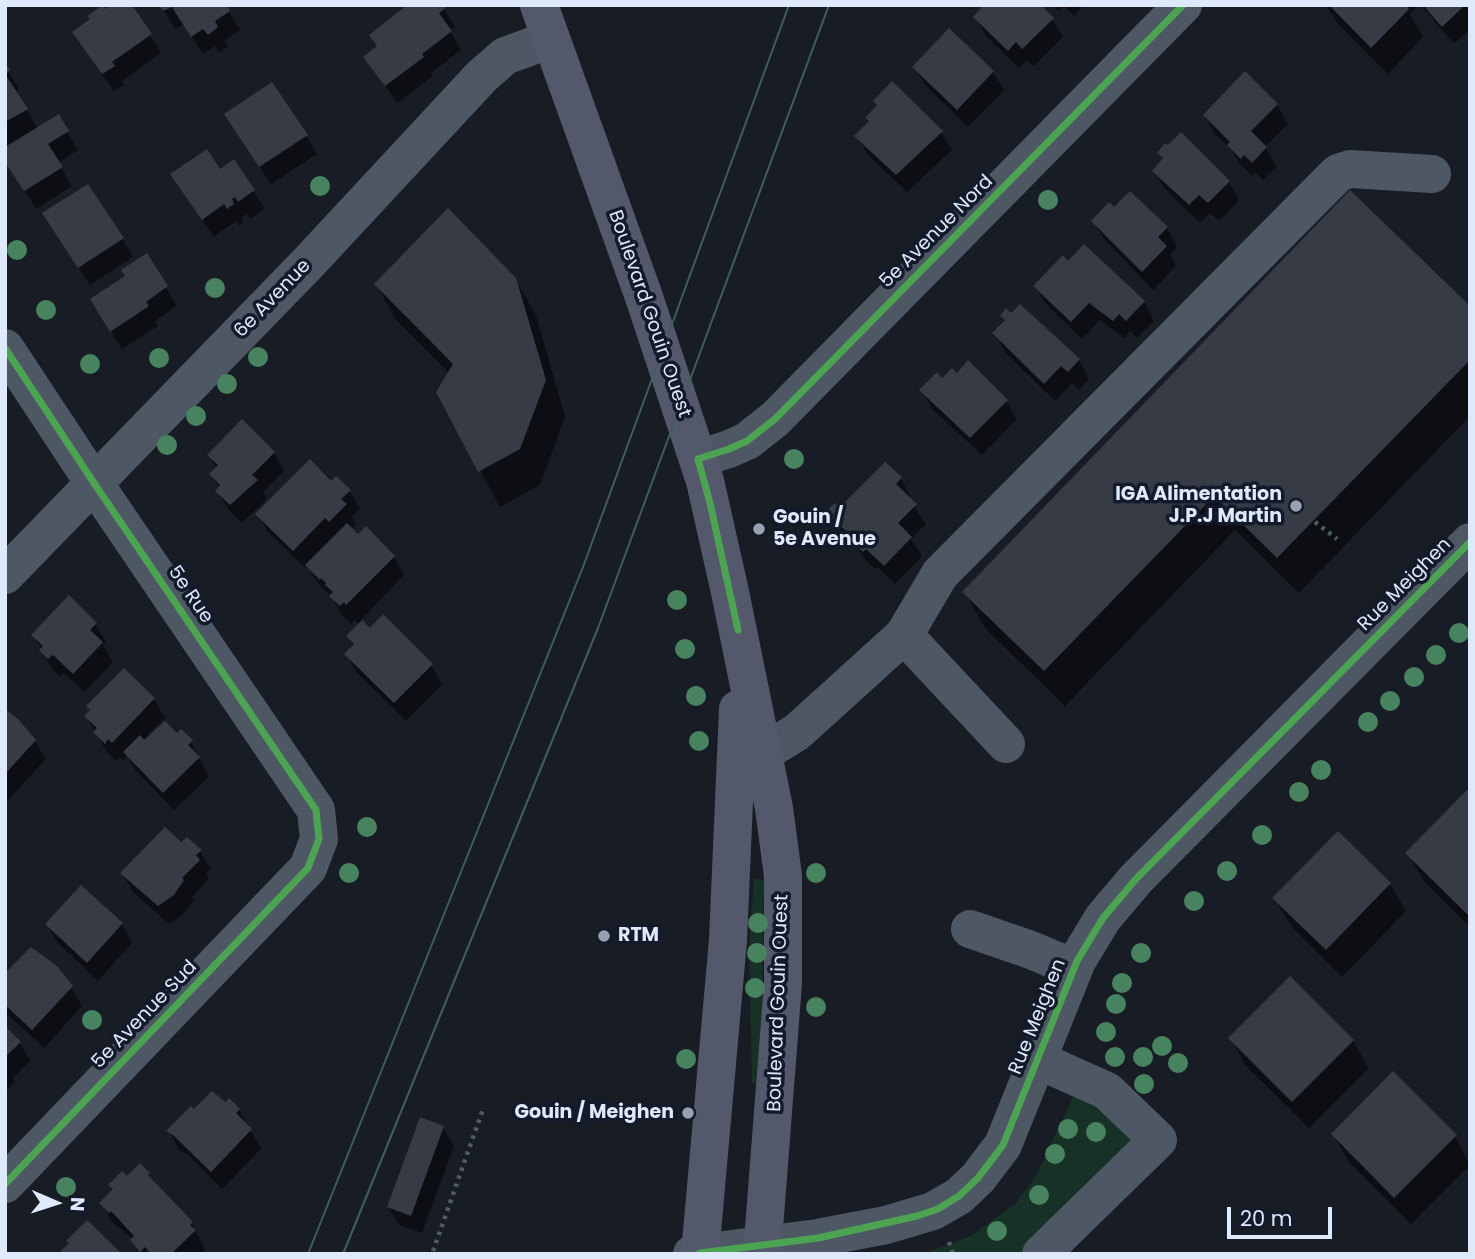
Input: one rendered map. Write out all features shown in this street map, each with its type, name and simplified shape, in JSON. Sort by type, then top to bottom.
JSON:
[{"type":"main road","name":"Boulevard Gouin Ouest","points":[[545,22],[698,458],[738,630],[780,844],[784,928],[782,1021],[763,1250]]},
{"type":"main road","name":"Boulevard Gouin Ouest","points":[[700,1253],[731,889],[737,752],[738,630]]},
{"type":"street","name":"5e Avenue Nord","points":[[698,458],[747,441],[775,419],[1183,5]]},
{"type":"street","name":"6e Avenue","points":[[5,575],[310,261],[482,76],[545,22]]},
{"type":"street","points":[[763,753],[797,732],[904,635],[940,574],[1338,173],[1350,169],[1432,174]]},
{"type":"street","name":"5e Rue","points":[[5,348],[94,484],[316,810],[319,839],[308,867]]},
{"type":"street","name":"Rue Meighen","points":[[692,1254],[763,1250],[896,1222],[933,1211],[959,1196],[978,1178],[1003,1145],[1074,968],[1090,936],[1103,918],[1136,878],[1470,542]]},
{"type":"street","points":[[904,635],[1006,744]]},
{"type":"street","name":"5e Avenue Sud","points":[[5,1184],[308,867]]},
{"type":"street","points":[[970,929],[1074,968]]},
{"type":"street","points":[[1038,1060],[1107,1091],[1158,1140],[1041,1254]]},
{"type":"path","points":[[1315,522],[1337,539]]},
{"type":"path","points":[[433,1251],[483,1109]]},
{"type":"green space","points":[[754,879],[764,880],[762,1010],[756,1083],[752,1083],[749,948]]},
{"type":"green space","points":[[1074,1095],[1102,1106],[1139,1140],[1023,1254],[923,1254],[971,1236],[1016,1203],[1036,1176]]},
{"type":"building","points":[[103,5],[105,9],[111,5],[132,5],[152,34],[112,62],[115,66],[102,74],[72,32],[90,19],[87,16]]},
{"type":"building","points":[[159,5],[227,5],[230,11],[215,21],[218,27],[208,35],[203,29],[191,37],[172,7],[163,11]]},
{"type":"building","points":[[407,5],[444,5],[446,8],[439,13],[452,31],[422,54],[424,57],[385,86],[363,57],[377,46],[369,35]]},
{"type":"building","points":[[984,5],[1041,5],[1054,18],[1022,49],[1016,42],[1008,51],[973,17]]},
{"type":"building","points":[[1329,5],[1406,5],[1409,9],[1371,48]]},
{"type":"building","points":[[1423,5],[1465,5],[1442,27]]},
{"type":"building","points":[[949,28],[994,71],[957,110],[912,67]]},
{"type":"building","points":[[1245,71],[1278,104],[1251,131],[1267,147],[1252,163],[1244,155],[1241,159],[1227,145],[1230,142],[1203,115]]},
{"type":"building","points":[[5,74],[28,109],[5,122]]},
{"type":"building","points":[[892,81],[943,131],[896,175],[854,136],[869,121],[865,118],[877,105],[873,101]]},
{"type":"building","points":[[272,82],[308,135],[259,167],[224,114]]},
{"type":"building","points":[[59,114],[69,131],[48,144],[63,167],[24,191],[5,162],[5,147]]},
{"type":"building","points":[[1181,132],[1230,181],[1208,203],[1199,195],[1189,205],[1152,171],[1163,158],[1157,153],[1165,143],[1168,145]]},
{"type":"building","points":[[207,149],[220,169],[234,159],[255,190],[238,202],[235,197],[232,199],[234,204],[227,209],[224,204],[202,220],[170,174]]},
{"type":"building","points":[[88,184],[124,238],[78,268],[42,213]]},
{"type":"building","points":[[1350,190],[1470,306],[1470,360],[1277,558],[1214,496],[1044,671],[962,592]]},
{"type":"building","points":[[1130,191],[1168,227],[1158,237],[1167,246],[1142,272],[1091,221],[1109,202],[1114,207]]},
{"type":"building","points":[[448,208],[516,278],[546,380],[520,449],[478,472],[436,392],[453,364],[374,284]]},
{"type":"building","points":[[1084,244],[1145,301],[1126,321],[1119,314],[1113,321],[1089,303],[1071,322],[1033,286],[1063,255],[1068,261]]},
{"type":"building","points":[[147,253],[168,286],[146,302],[149,306],[110,332],[90,299],[125,276],[121,270]]},
{"type":"building","points":[[1020,304],[1080,359],[1068,372],[1061,366],[1044,384],[992,333],[1005,320],[1000,316],[1006,308],[1011,313]]},
{"type":"building","points":[[968,360],[1008,400],[970,438],[919,390],[937,372],[942,378],[952,368],[957,373]]},
{"type":"building","points":[[242,419],[275,452],[252,475],[258,480],[230,505],[215,491],[220,485],[209,474],[218,465],[207,455]]},
{"type":"building","points":[[310,459],[331,481],[336,476],[351,490],[341,499],[347,504],[329,522],[325,518],[293,551],[255,514]]},
{"type":"building","points":[[885,462],[902,477],[896,484],[917,504],[898,523],[912,537],[884,566],[866,549],[863,552],[852,542],[855,539],[825,512],[835,503],[840,507]]},
{"type":"building","points":[[347,523],[358,534],[366,526],[395,556],[346,605],[344,602],[340,606],[329,596],[333,592],[326,583],[305,565]]},
{"type":"building","points":[[69,595],[97,623],[90,630],[103,642],[73,674],[53,655],[48,659],[39,650],[43,646],[31,635]]},
{"type":"building","points":[[383,614],[433,664],[394,703],[344,654],[354,644],[346,636],[362,620],[370,628]]},
{"type":"building","points":[[124,668],[155,698],[112,743],[108,739],[105,744],[93,732],[97,728],[84,716],[90,710],[86,706]]},
{"type":"building","points":[[5,709],[17,718],[36,740],[5,774]]},
{"type":"building","points":[[165,721],[177,733],[181,729],[193,740],[188,745],[200,757],[163,793],[123,752],[140,735],[144,740]]},
{"type":"building","points":[[1467,790],[1470,793],[1470,917],[1405,853]]},
{"type":"building","points":[[165,827],[181,842],[187,837],[202,850],[196,855],[200,860],[182,878],[184,880],[174,895],[158,906],[120,873]]},
{"type":"building","points":[[1338,831],[1391,883],[1326,950],[1272,898]]},
{"type":"building","points":[[81,885],[123,923],[87,963],[45,924]]},
{"type":"building","points":[[31,947],[57,966],[73,986],[32,1030],[5,1005],[5,973]]},
{"type":"building","points":[[1290,976],[1354,1040],[1292,1102],[1228,1038]]},
{"type":"building","points":[[5,1026],[21,1042],[5,1057]]},
{"type":"building","points":[[1393,1071],[1457,1135],[1394,1198],[1331,1134]]},
{"type":"building","points":[[212,1091],[225,1102],[229,1098],[240,1109],[236,1113],[252,1129],[211,1172],[166,1131],[191,1106],[194,1109]]},
{"type":"building","points":[[420,1117],[444,1126],[411,1216],[387,1207]]},
{"type":"building","points":[[140,1163],[193,1222],[190,1225],[196,1230],[171,1254],[151,1254],[145,1247],[140,1252],[130,1240],[134,1236],[111,1211],[109,1213],[99,1203],[113,1189],[108,1185],[122,1171],[127,1176]]},
{"type":"building","points":[[87,1220],[122,1254],[58,1254],[69,1243],[66,1241]]},
{"type":"tram line","points":[[308,1254],[583,567],[789,5]]},
{"type":"tram line","points":[[343,1254],[598,628],[829,5]]},
{"type":"cycle path","points":[[738,630],[698,459],[747,441],[775,419],[1183,5]]},
{"type":"cycle path","points":[[5,348],[316,810],[319,839],[308,868],[5,1184]]},
{"type":"cycle path","points":[[700,1253],[818,1238],[917,1216],[938,1209],[959,1196],[978,1178],[1003,1145],[1077,961],[1103,918],[1136,879],[1470,542]]},
{"type":"place","name":"IGA Alimentation J.P.J Martin","points":[[1296,506]]},
{"type":"place","name":"Gouin / 5e Avenue","points":[[759,529]]},
{"type":"place","name":"RTM","points":[[604,936]]},
{"type":"place","name":"Gouin / Meighen","points":[[688,1113]]}]
